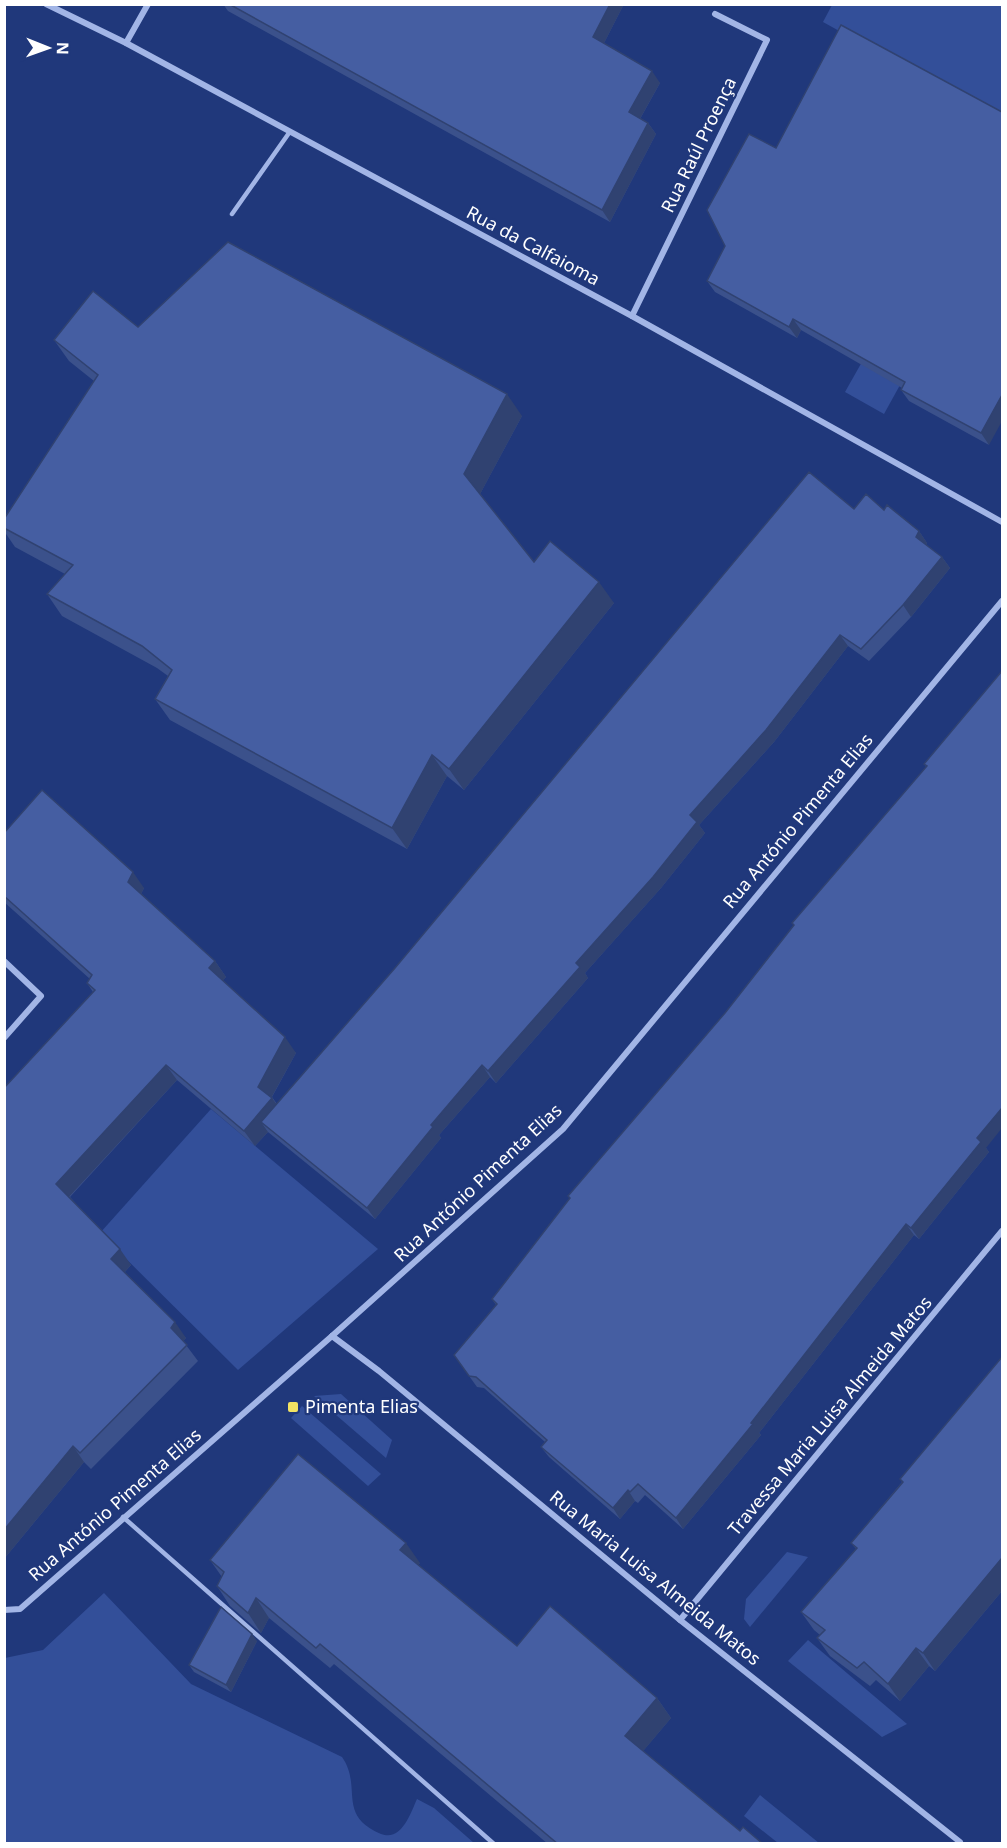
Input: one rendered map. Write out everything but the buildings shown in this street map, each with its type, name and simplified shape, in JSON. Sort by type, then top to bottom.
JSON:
[{"type":"street","name":"Rua da Calfaioma","points":[[46,4],[126,44],[632,316],[1002,522]]},
{"type":"street","points":[[126,44],[148,4]]},
{"type":"street","name":"Rua Raúl Proença","points":[[632,316],[767,40],[715,14]]},
{"type":"street","name":"Rua António Pimenta Elias","points":[[4,1610],[20,1610],[123,1517],[332,1336],[562,1129],[1002,601]]},
{"type":"street","points":[[4,961],[41,996],[4,1038]]},
{"type":"street","name":"Travessa Maria Luisa Almeida Matos","points":[[680,1620],[1002,1230]]},
{"type":"street","name":"Rua Maria Luisa Almeida Matos","points":[[332,1336],[379,1371],[680,1620],[960,1842]]},
{"type":"lane","points":[[232,214],[289,133]]},
{"type":"lane","points":[[123,1517],[494,1844]]},
{"type":"shaded area","points":[[832,5],[1002,5],[1002,121],[823,22]]},
{"type":"shaded area","points":[[871,346],[916,356],[884,414],[845,392]]},
{"type":"shaded area","points":[[211,1109],[378,1249],[238,1370],[100,1233]]},
{"type":"shaded area","points":[[341,1394],[392,1440],[386,1458],[314,1396]]},
{"type":"shaded area","points":[[302,1406],[381,1474],[368,1486],[291,1418]]},
{"type":"shaded area","points":[[787,1552],[808,1557],[750,1627],[744,1619],[746,1599]]},
{"type":"shaded area","points":[[104,1593],[191,1684],[342,1757],[351,1779],[354,1809],[367,1826],[381,1834],[395,1834],[409,1818],[417,1799],[434,1808],[474,1843],[5,1843],[5,1658],[43,1650]]},
{"type":"shaded area","points":[[808,1640],[907,1724],[882,1737],[788,1661]]},
{"type":"shaded area","points":[[760,1795],[819,1843],[778,1843],[744,1816]]},
{"type":"place","name":"Pimenta Elias","points":[[293,1407]]}]
